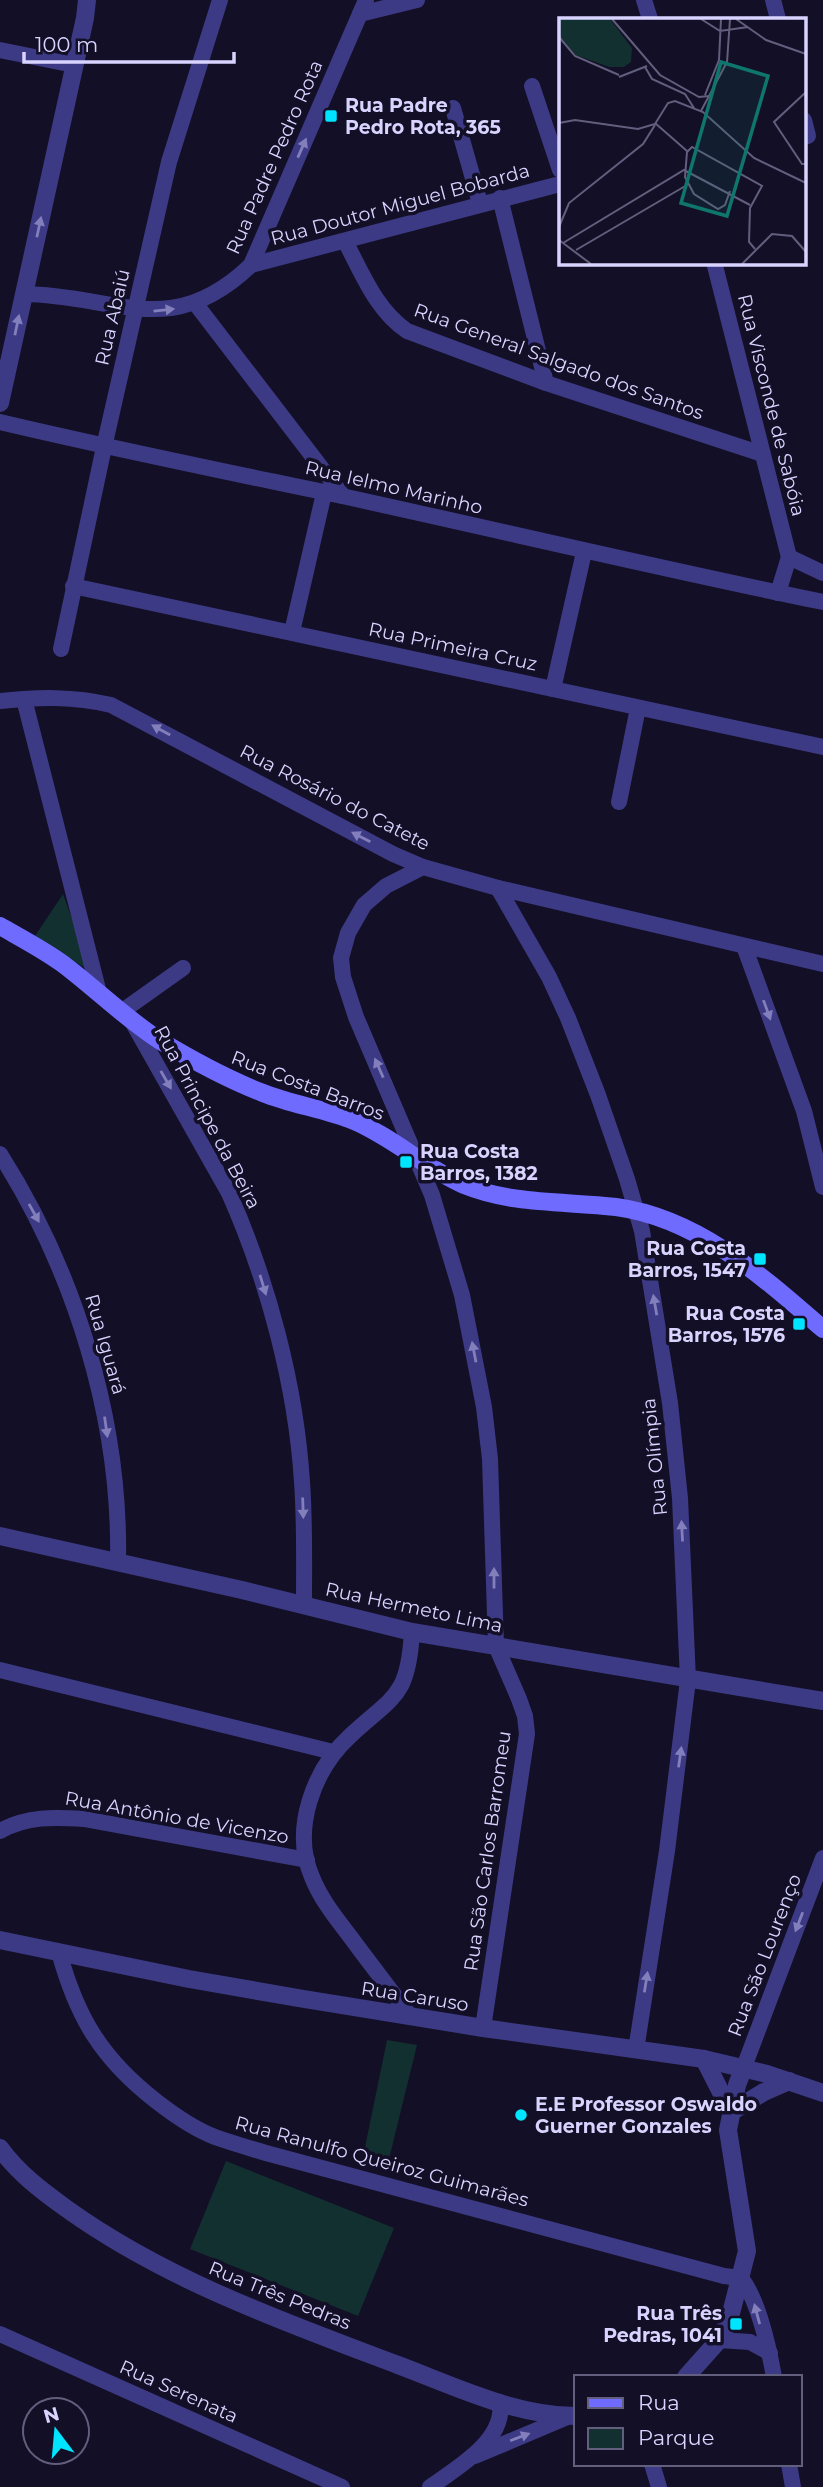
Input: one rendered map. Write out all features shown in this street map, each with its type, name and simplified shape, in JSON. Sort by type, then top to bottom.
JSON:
[{"type":"main road","name":"Rua Costa Barros","points":[[0,926],[61,963],[165,1044],[229,1079],[264,1094],[356,1122],[418,1157],[440,1173],[488,1194],[529,1201],[616,1207],[663,1219],[717,1246],[750,1268],[823,1329]]},
{"type":"street","points":[[0,403],[87,0]]},
{"type":"street","name":"Rua Abaiú","points":[[61,649],[169,162],[220,0]]},
{"type":"street","points":[[363,7],[416,0]]},
{"type":"street","points":[[645,0],[650,18]]},
{"type":"street","points":[[773,0],[778,18]]},
{"type":"street","name":"Rua Padre Pedro Rota","points":[[24,293],[58,295],[136,309],[171,309],[195,303],[239,276],[251,265],[363,7]]},
{"type":"street","points":[[0,50],[74,65]]},
{"type":"street","points":[[533,86],[559,164]]},
{"type":"street","points":[[453,108],[480,203]]},
{"type":"street","name":"Rua Doutor Miguel Bobarda","points":[[251,265],[559,184]]},
{"type":"street","points":[[500,198],[546,383]]},
{"type":"street","name":"Rua General Salgado dos Santos","points":[[345,240],[383,310],[407,331],[546,383],[762,454]]},
{"type":"street","name":"Rua Visconde de Sabóia","points":[[714,264],[789,557]]},
{"type":"street","points":[[195,303],[343,496]]},
{"type":"street","name":"Rua Ielmo Marinho","points":[[0,422],[104,447],[343,496],[584,552],[823,602]]},
{"type":"street","points":[[292,632],[324,493]]},
{"type":"street","points":[[553,689],[584,552]]},
{"type":"street","points":[[778,593],[789,557],[823,573]]},
{"type":"street","name":"Rua Primeira Cruz","points":[[74,586],[823,747]]},
{"type":"street","name":"Rua Rosário do Catete","points":[[0,701],[50,696],[82,698],[111,705],[350,832],[423,867],[498,888],[823,964]]},
{"type":"street","points":[[24,699],[99,993]]},
{"type":"street","points":[[619,802],[638,708]]},
{"type":"street","name":"Rua São Carlos Barromeu","points":[[423,867],[386,886],[364,905],[348,933],[341,958],[343,977],[356,1017],[418,1157],[440,1217],[459,1284],[484,1407],[493,1498],[496,1646],[522,1707],[527,1734],[483,2028]]},
{"type":"street","name":"Rua Olímpia","points":[[498,888],[536,954],[568,1018],[598,1095],[637,1211],[657,1314],[674,1445],[683,1549],[688,1680],[667,1851],[636,2050]]},
{"type":"street","points":[[744,946],[804,1111],[823,1187]]},
{"type":"street","points":[[126,1016],[183,968]]},
{"type":"street","name":"Rua Principe da Beira","points":[[126,1016],[229,1193],[266,1296],[298,1438],[304,1509],[304,1605]]},
{"type":"street","name":"Rua Iguará","points":[[0,1154],[39,1223],[62,1273],[94,1363],[116,1496],[118,1562]]},
{"type":"street","name":"Rua Hermeto Lima","points":[[0,1536],[412,1632],[823,1701]]},
{"type":"street","points":[[410,2016],[322,1898],[311,1875],[305,1846],[308,1808],[321,1770],[333,1752],[400,1690],[407,1675],[412,1632]]},
{"type":"street","points":[[0,1670],[333,1752]]},
{"type":"street","name":"Rua Antônio de Vicenzo","points":[[0,1831],[26,1819],[51,1816],[84,1819],[307,1860]]},
{"type":"street","name":"Rua São Lourenço","points":[[744,2067],[823,1858]]},
{"type":"street","name":"Rua Caruso","points":[[0,1940],[189,1979],[483,2028],[704,2059],[744,2067],[823,2093]]},
{"type":"street","name":"Rua Ranulfo Queiroz Guimarães","points":[[59,1952],[76,2006],[91,2035],[111,2060],[136,2085],[167,2109],[213,2137],[377,2184],[724,2276],[741,2278]]},
{"type":"street","points":[[704,2059],[731,2112]]},
{"type":"street","points":[[688,2375],[719,2340],[729,2321],[747,2250],[728,2130],[744,2067]]},
{"type":"street","points":[[731,2112],[789,2081]]},
{"type":"street","name":"Rua Três Pedras","points":[[3,2161],[103,2235],[180,2276],[359,2350],[500,2402],[573,2416]]},
{"type":"street","points":[[741,2278],[752,2295],[770,2353],[774,2375]]},
{"type":"street","name":"Rua Serenata","points":[[0,2334],[342,2487]]},
{"type":"street","points":[[719,2340],[750,2342],[770,2353]]},
{"type":"street","points":[[430,2487],[470,2458],[498,2425],[500,2402]]},
{"type":"street","points":[[470,2458],[573,2416]]},
{"type":"street","points":[[653,2466],[659,2487]]},
{"type":"street","points":[[789,2466],[793,2487]]},
{"type":"green space","points":[[63,894],[91,972],[35,936]]},
{"type":"green space","points":[[387,2040],[417,2045],[388,2163],[363,2157]]},
{"type":"green space","points":[[226,2161],[394,2228],[358,2316],[190,2249]]},
{"type":"place","name":"Rua Padre Pedro Rota, 365","points":[[331,116]]},
{"type":"place","name":"Rua Costa Barros, 1382","points":[[406,1162]]},
{"type":"place","name":"Rua Costa Barros, 1547","points":[[760,1259]]},
{"type":"place","name":"Rua Costa Barros, 1576","points":[[799,1324]]},
{"type":"place","name":"E.E Professor Oswaldo Guerner Gonzales","points":[[521,2115]]},
{"type":"place","name":"Rua Três Pedras, 1041","points":[[736,2324]]}]
